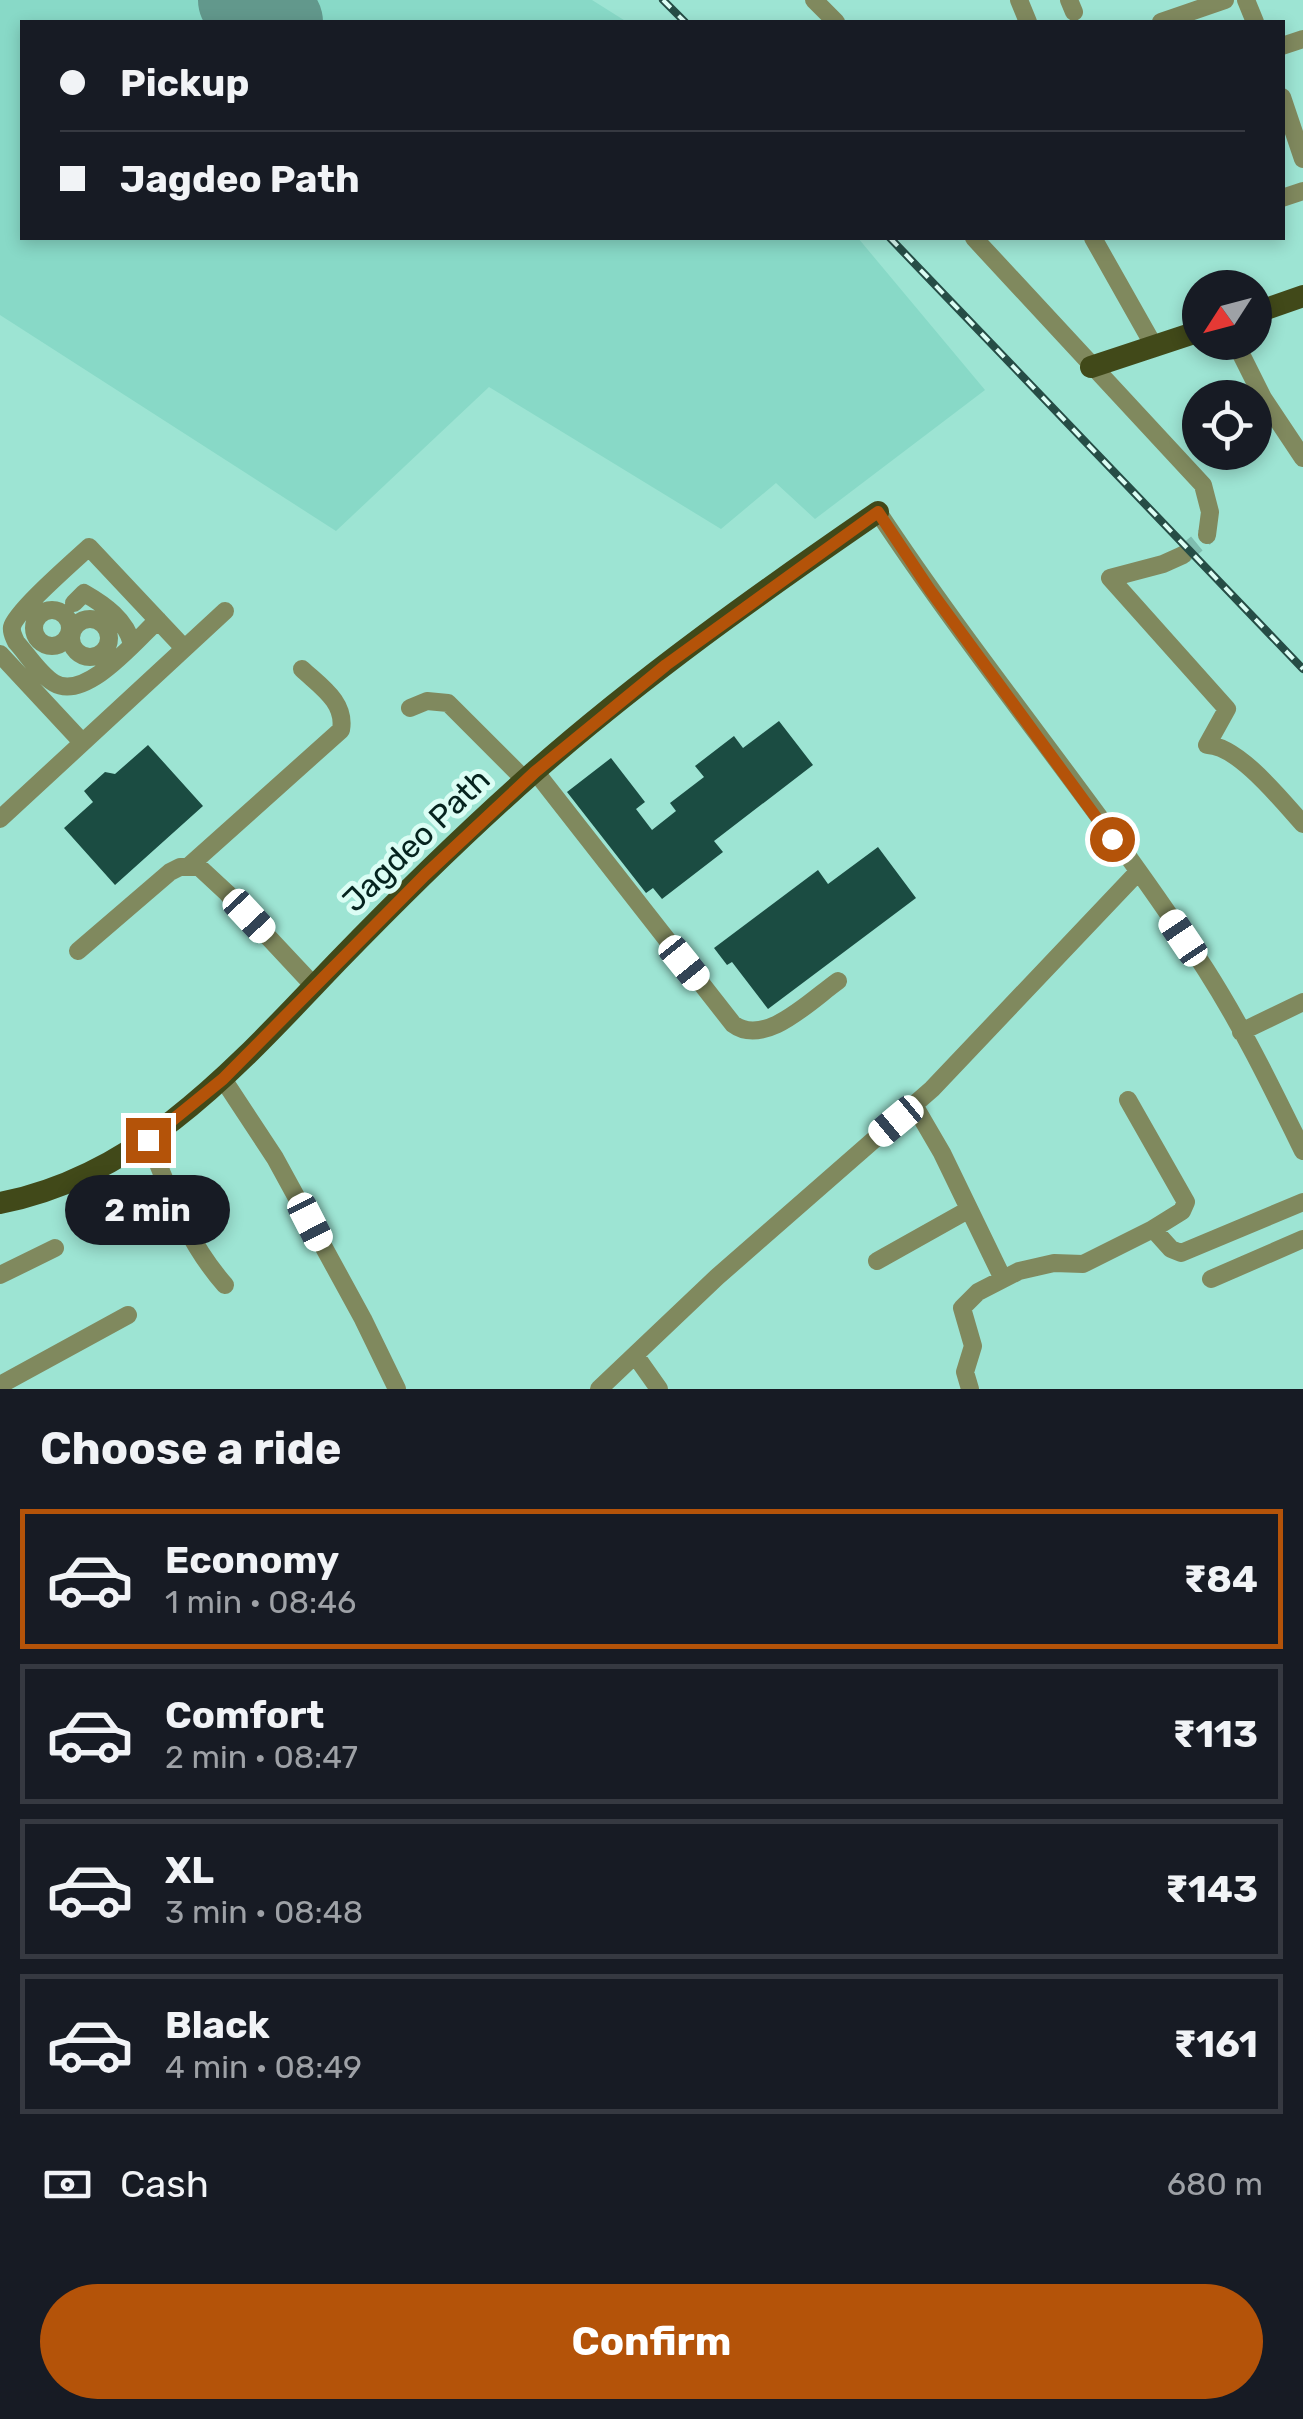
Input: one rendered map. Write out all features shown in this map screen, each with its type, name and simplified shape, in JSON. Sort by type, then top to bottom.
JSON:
[{"type":"main road","points":[[1272,307],[1303,296]]},
{"type":"main road","points":[[1091,366],[1182,337]]},
{"type":"main road","name":"Jagdeo Path","points":[[0,1203],[26,1198],[81,1177],[148,1140],[223,1079],[530,776],[666,665],[878,512]]},
{"type":"street","points":[[814,0],[834,20]]},
{"type":"street","points":[[1167,20],[1225,0]]},
{"type":"street","points":[[1292,119],[1303,159]]},
{"type":"street","points":[[976,240],[1203,485],[1210,512],[1207,535]]},
{"type":"street","points":[[1095,240],[1154,346]]},
{"type":"street","points":[[1244,360],[1256,386],[1302,452]]},
{"type":"street","points":[[878,512],[1206,972],[1303,1151]]},
{"type":"street","points":[[158,620],[132,644],[106,660],[84,684],[72,686],[55,684],[16,642],[12,626],[89,547],[158,620],[184,648]]},
{"type":"street","points":[[1183,555],[1110,578],[1227,710],[1208,745],[1218,745],[1241,761],[1303,824]]},
{"type":"street","points":[[110,569],[79,598],[124,625],[132,644]]},
{"type":"street","points":[[0,819],[225,611]]},
{"type":"street","points":[[82,621],[101,622],[110,638],[106,660],[77,652],[70,634],[82,621]]},
{"type":"street","points":[[0,654],[82,742]]},
{"type":"street","points":[[190,866],[341,730],[339,706],[302,669]]},
{"type":"street","points":[[410,708],[428,701],[448,703],[530,776],[733,1024],[743,1031],[751,1033],[770,1026],[838,980]]},
{"type":"street","points":[[78,951],[158,880],[180,867],[198,867],[227,892],[314,986]]},
{"type":"street","points":[[607,1386],[717,1277],[959,1064],[1136,872]]},
{"type":"street","points":[[1241,1032],[1303,1002]]},
{"type":"street","points":[[223,1079],[274,1158],[398,1389]]},
{"type":"street","points":[[970,1389],[965,1372],[974,1346],[962,1308],[972,1296],[1003,1279],[1043,1265],[1083,1264],[1182,1211],[1186,1202],[1128,1100]]},
{"type":"street","points":[[914,1105],[942,1153],[1003,1279]]},
{"type":"street","points":[[148,1140],[183,1227],[225,1285]]},
{"type":"street","points":[[1153,1228],[1171,1249],[1181,1253],[1303,1202]]},
{"type":"street","points":[[876,1261],[968,1210]]},
{"type":"street","points":[[1211,1280],[1303,1239]]},
{"type":"street","points":[[0,1275],[54,1248]]},
{"type":"street","points":[[4,1386],[128,1314]]},
{"type":"street","points":[[635,1355],[659,1389]]},
{"type":"shaded area","points":[[0,0],[592,0],[624,20],[20,20],[20,240],[860,240],[985,390],[815,519],[776,483],[721,529],[489,387],[336,531],[0,315]]},
{"type":"building","points":[[779,721],[813,765],[714,841],[723,852],[662,899],[653,888],[646,893],[567,792],[611,758],[645,802],[636,809],[652,830],[676,811],[670,803],[704,777],[695,766],[734,736],[743,748]]},
{"type":"building","points":[[148,745],[203,806],[115,885],[64,828],[93,802],[84,791],[105,772],[115,774]]},
{"type":"building","points":[[878,847],[916,898],[768,1009],[732,962],[727,965],[714,948],[818,870],[828,884]]},
{"type":"runway","points":[[243,0],[275,20]]},
{"type":"tunnel","points":[[1183,555],[1207,535]]},
{"type":"railway","points":[[663,0],[683,20]]},
{"type":"railway","points":[[892,240],[1303,669]]},
{"type":"route","points":[[148,1140],[223,1079],[454,846],[535,772],[666,665],[878,512],[930,590],[1112,839]]}]
